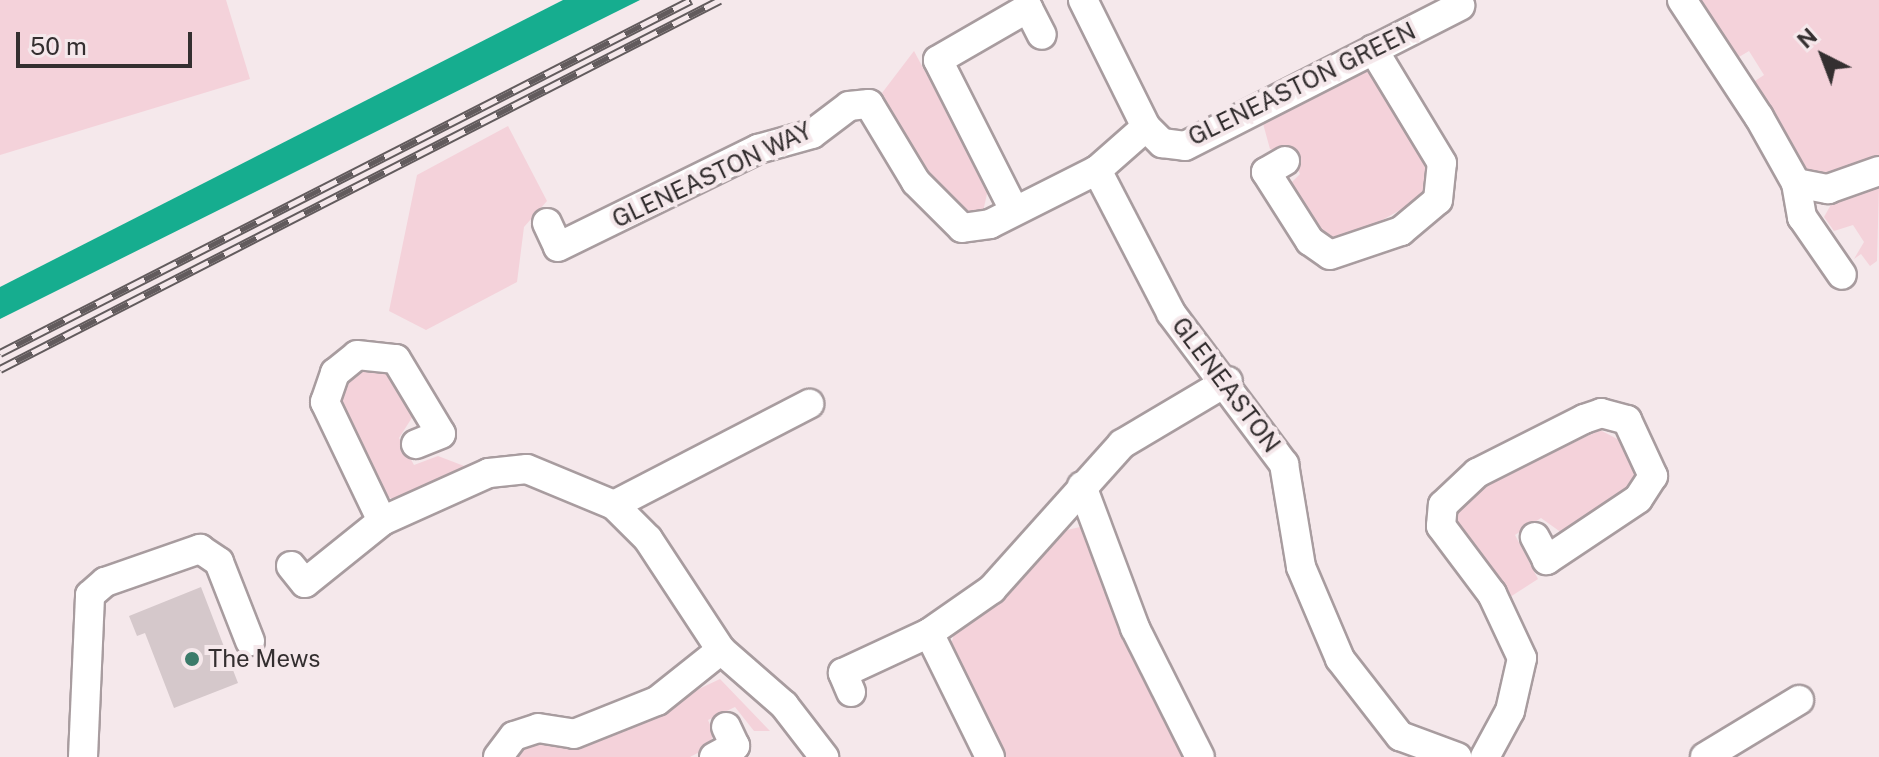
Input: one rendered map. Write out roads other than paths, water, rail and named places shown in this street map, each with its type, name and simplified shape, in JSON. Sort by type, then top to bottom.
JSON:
[{"type":"street","points":[[1083,0],[1146,127],[1097,170]]},
{"type":"street","points":[[1682,0],[1796,183],[1802,217],[1842,275]]},
{"type":"street","name":"GLENEASTON GREEN","points":[[1146,127],[1162,143],[1185,146],[1460,6]]},
{"type":"street","points":[[1014,210],[938,60],[1028,8],[1042,35]]},
{"type":"street","points":[[1285,161],[1266,172],[1310,241],[1330,255],[1401,231],[1438,200],[1442,163],[1373,49]]},
{"type":"street","name":"GLENEASTON WAY","points":[[547,223],[558,247],[758,149],[812,134],[849,106],[869,104],[916,182],[962,228],[1014,210],[1097,170]]},
{"type":"street","name":"GLENEASTON","points":[[1097,170],[1171,313],[1228,381],[1284,464],[1301,567],[1340,659],[1400,736],[1457,757]]},
{"type":"street","points":[[1796,183],[1828,189],[1879,171]]},
{"type":"street","points":[[382,521],[325,402],[335,373],[357,355],[396,359],[441,434],[416,444]]},
{"type":"street","points":[[851,692],[843,673],[929,633],[1003,578],[1122,444],[1228,381]]},
{"type":"street","points":[[614,505],[809,404]]},
{"type":"street","points":[[1485,757],[1510,711],[1522,658],[1492,594],[1441,526],[1443,505],[1477,473],[1584,419],[1601,413],[1627,420],[1653,476],[1638,499],[1547,560],[1535,537]]},
{"type":"street","points":[[291,566],[305,583],[382,521],[489,473],[527,469],[614,505],[648,539],[721,650],[784,705],[824,757]]},
{"type":"street","points":[[1082,486],[1135,628],[1200,757]]},
{"type":"street","points":[[83,757],[90,595],[105,582],[200,549],[219,562],[250,641]]},
{"type":"street","points":[[929,633],[990,757]]},
{"type":"street","points":[[498,757],[514,736],[538,728],[574,734],[657,701],[721,650]]},
{"type":"street","points":[[1705,757],[1799,700]]},
{"type":"street","points":[[714,757],[735,746],[726,727]]},
{"type":"railway","points":[[0,353],[691,0]]},
{"type":"railway","points":[[0,369],[720,0]]},
{"type":"place","name":"The Mews","points":[[192,659]]}]
